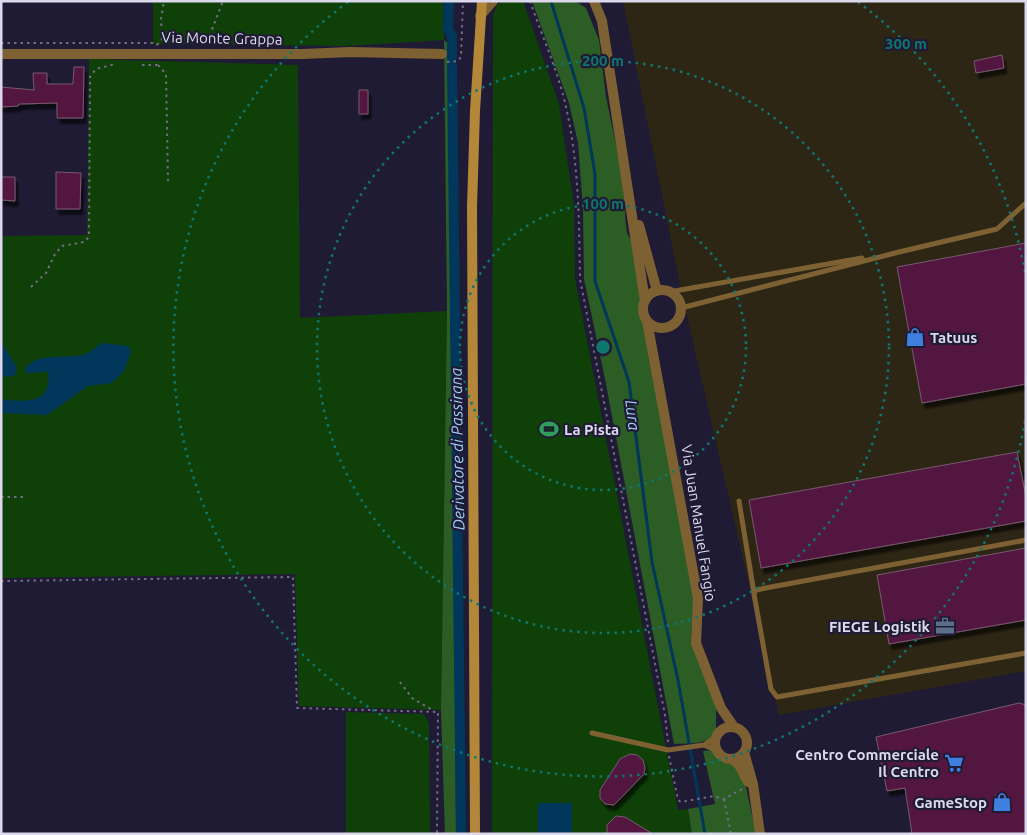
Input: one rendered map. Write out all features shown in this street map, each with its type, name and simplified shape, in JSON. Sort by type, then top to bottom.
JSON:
[{"type":"main road","points":[[475,834],[472,207],[482,1]]},
{"type":"street","points":[[480,16],[492,1]]},
{"type":"street","name":"Via Juan Manuel Fangio","points":[[594,1],[602,21],[645,300],[643,311],[652,340],[698,598],[696,643],[721,708],[734,727]]},
{"type":"street","name":"Via Monte Grappa","points":[[1,54],[303,54],[350,52],[446,58]]},
{"type":"street","name":"Via Juan Manuel Fangio","points":[[626,179],[657,291]]},
{"type":"street","points":[[645,300],[657,291],[670,292],[678,298],[681,308],[676,323],[660,328],[652,340]]},
{"type":"street","points":[[647,321],[660,328]]},
{"type":"street","name":"Via Juan Manuel Fangio","points":[[718,734],[721,708]]},
{"type":"street","points":[[753,794],[743,770],[732,759],[724,757],[718,751],[715,743],[718,734],[728,727],[739,729],[746,737],[747,742],[744,752],[753,794],[760,834]]},
{"type":"street","points":[[732,759],[744,752]]},
{"type":"lane","points":[[681,308],[997,229],[1026,203]]},
{"type":"lane","points":[[670,292],[899,252]]},
{"type":"lane","points":[[739,501],[772,690],[777,697],[1026,653]]},
{"type":"lane","points":[[754,594],[756,590],[1026,540]]},
{"type":"lane","points":[[592,732],[671,750],[704,745],[718,734]]},
{"type":"lane","points":[[704,745],[718,751]]},
{"type":"path","points":[[157,45],[162,39],[161,19],[164,1]]},
{"type":"path","points":[[162,39],[208,40],[223,1]]},
{"type":"path","points":[[446,58],[456,62],[461,57],[463,1]]},
{"type":"path","points":[[530,1],[566,104],[573,143],[579,208],[580,279],[665,715],[678,800],[683,803],[711,797]]},
{"type":"path","points":[[158,58],[158,65],[166,74],[168,181]]},
{"type":"path","points":[[31,287],[46,273],[55,254],[62,246],[84,242],[89,237],[90,77],[96,69],[123,64]]},
{"type":"path","points":[[140,65],[158,65]]},
{"type":"path","points":[[1,497],[26,496]]},
{"type":"path","points":[[1,581],[293,577],[297,708],[438,712]]},
{"type":"path","points":[[400,682],[412,698],[430,710],[438,712]]},
{"type":"path","points":[[437,834],[438,712]]},
{"type":"path","points":[[724,799],[731,834]]},
{"type":"shaded area","points":[[623,1],[1026,1],[1026,671],[779,715],[681,290]]},
{"type":"green space","points":[[153,1],[443,1],[444,40],[346,46],[153,44]]},
{"type":"green space","name":"La Pista","points":[[503,1],[523,1],[559,104],[574,206],[575,279],[678,810],[688,809],[692,834],[492,834],[493,15],[497,5]]},
{"type":"green space","points":[[532,1],[575,1],[586,8],[599,40],[606,97],[626,193],[625,216],[627,233],[631,240],[694,598],[691,638],[716,708],[716,733],[703,741],[674,744],[605,379],[584,279],[583,209],[578,143],[569,103]]},
{"type":"green space","points":[[444,40],[451,46],[456,834],[445,834],[441,710],[447,311]]},
{"type":"green space","points":[[89,59],[298,65],[300,318],[447,311],[441,710],[299,706],[295,574],[1,578],[1,236],[87,235]]},
{"type":"green space","points":[[346,712],[424,714],[429,723],[430,834],[346,834]]},
{"type":"green space","points":[[712,750],[720,760],[735,764],[744,778],[756,834],[692,834],[688,809],[715,804],[703,751]]},
{"type":"water","points":[[1,341],[17,368],[14,376],[1,377]]},
{"type":"water","points":[[102,343],[128,346],[131,352],[124,371],[112,383],[88,386],[47,415],[1,413],[1,399],[19,401],[35,399],[46,391],[48,372],[26,373],[25,368],[31,363],[44,358],[85,354]]},
{"type":"water","points":[[538,803],[572,803],[572,834],[538,834]]},
{"type":"building","points":[[1002,55],[1004,68],[976,73],[974,61]]},
{"type":"building","points":[[74,67],[84,67],[83,118],[57,118],[57,103],[19,104],[18,106],[1,107],[1,87],[34,90],[33,73],[47,73],[47,84],[73,84]]},
{"type":"building","points":[[359,90],[368,90],[368,114],[359,114]]},
{"type":"building","points":[[56,172],[81,173],[80,209],[56,209]]},
{"type":"building","points":[[1,177],[15,177],[15,201],[1,200]]},
{"type":"building","points":[[1026,243],[1026,384],[922,403],[897,267]]},
{"type":"building","points":[[1017,452],[1026,497],[1026,521],[761,568],[749,500]]},
{"type":"building","points":[[1026,548],[1026,620],[889,644],[877,575]]},
{"type":"building","name":"Centro Commerciale Il Centro","points":[[1019,703],[1026,705],[1026,834],[912,834],[905,788],[887,791],[876,737]]},
{"type":"building","points":[[630,754],[637,755],[643,760],[644,774],[614,805],[605,804],[600,798],[600,790],[620,759]]},
{"type":"building","points":[[616,816],[625,817],[653,834],[607,834],[607,825]]},
{"type":"waterway","name":"Derivatore di Passirana","points":[[449,1],[448,30],[452,35],[452,58]]},
{"type":"waterway","name":"Lura","points":[[551,1],[584,108],[595,174],[595,281],[629,382],[652,562],[678,680],[705,834]]},
{"type":"waterway","name":"Derivatore di Passirana","points":[[452,65],[461,834]]},
{"type":"place","name":"Tatuus","points":[[915,337]]},
{"type":"place","name":"La Pista","points":[[549,429]]},
{"type":"place","name":"FIEGE Logistik","points":[[945,626]]},
{"type":"place","name":"Centro Commerciale Il Centro","points":[[954,763]]},
{"type":"place","name":"GameStop","points":[[1002,802]]}]
